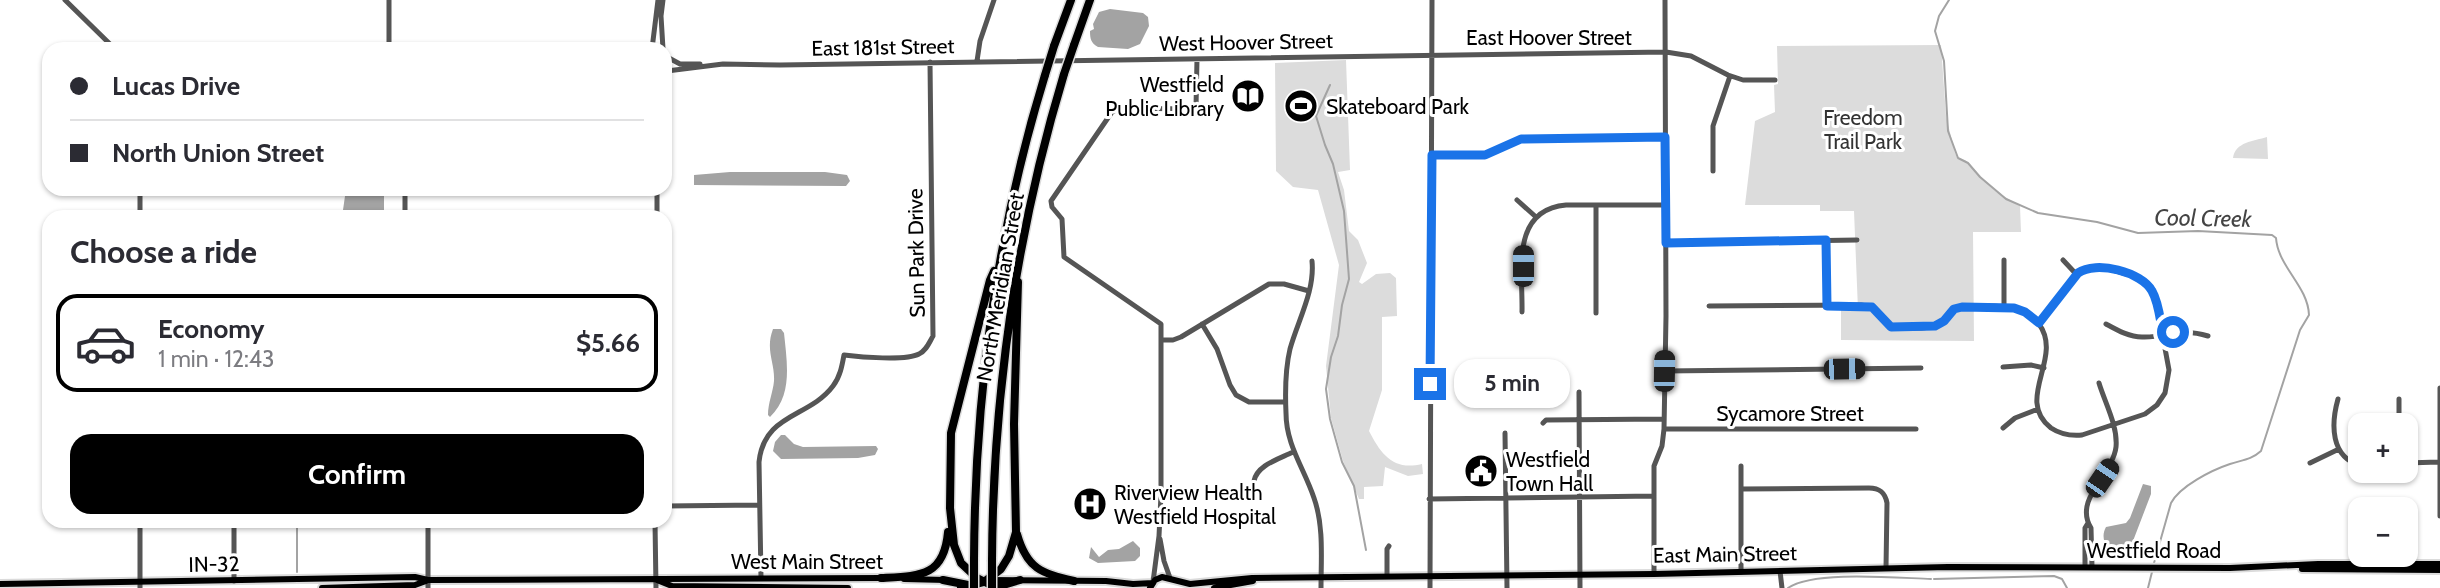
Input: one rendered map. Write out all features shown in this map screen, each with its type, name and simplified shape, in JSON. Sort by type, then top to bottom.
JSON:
[{"type":"highway","name":"North Meridian Street","points":[[985,586],[974,560],[975,488],[980,407],[998,266],[1024,150],[1054,46],[1071,0]]},
{"type":"highway","name":"North Meridian Street","points":[[985,586],[992,560],[994,474],[1004,348],[1018,267],[1045,141],[1064,74],[1090,0]]},
{"type":"highway","points":[[881,578],[917,576],[937,566],[945,552],[950,508],[950,446],[953,424],[990,280],[998,266]]},
{"type":"highway","points":[[1018,267],[1014,424],[1016,532],[1023,553],[1033,566],[1049,575],[1074,581]]},
{"type":"highway","points":[[950,508],[955,550],[967,570],[985,586]]},
{"type":"highway","points":[[985,586],[1006,563],[1016,532]]},
{"type":"highway","points":[[943,580],[985,586]]},
{"type":"highway","points":[[961,588],[1020,580]]},
{"type":"main road","name":"Westfield Road","points":[[2022,567],[2440,564]]},
{"type":"main road","name":"East Main Street","points":[[1430,576],[2022,567]]},
{"type":"main road","name":"Westfield Road","points":[[2286,567],[2318,571],[2440,570]]},
{"type":"main road","points":[[1020,580],[1152,584],[1160,577],[1192,584],[1233,579],[1430,576]]},
{"type":"main road","name":"IN-32","points":[[0,584],[140,585],[415,577],[428,584]]},
{"type":"main road","points":[[1214,588],[1274,578]]},
{"type":"main road","points":[[1171,579],[1178,588]]},
{"type":"main road","name":"West Main Street","points":[[655,580],[943,580]]},
{"type":"main road","name":"West Main Street","points":[[655,580],[672,586],[848,588]]},
{"type":"main road","name":"IN-32","points":[[322,588],[655,580]]},
{"type":"street","points":[[65,0],[108,42]]},
{"type":"street","points":[[389,0],[389,42]]},
{"type":"street","points":[[653,42],[660,0]]},
{"type":"street","points":[[660,0],[663,42]]},
{"type":"street","points":[[977,61],[979,41],[994,0]]},
{"type":"street","points":[[1430,588],[1432,0]]},
{"type":"street","points":[[1654,574],[1654,463],[1662,446],[1664,429],[1665,0]]},
{"type":"street","name":"East Hoover Street","points":[[1432,54],[1666,51],[1691,56],[1730,76],[1754,81],[1775,80]]},
{"type":"street","name":"West Hoover Street","points":[[1061,60],[1432,54]]},
{"type":"street","name":"East 181st Street","points":[[672,59],[680,64],[706,65],[1061,60]]},
{"type":"street","points":[[1152,584],[1159,536],[1161,324],[1064,257],[1062,219],[1052,207],[1051,201],[1112,112],[1121,108],[1196,107],[1197,59]]},
{"type":"street","name":"Sun Park Drive","points":[[761,578],[760,456],[766,438],[777,425],[828,392],[837,380],[844,355],[912,356],[925,350],[933,337],[930,62]]},
{"type":"street","name":"East 181st Street","points":[[672,71],[706,65]]},
{"type":"street","points":[[1713,172],[1713,126],[1730,76]]},
{"type":"street","points":[[1432,155],[1485,155],[1521,139],[1665,137]]},
{"type":"street","points":[[1517,200],[1536,217]]},
{"type":"street","points":[[1596,205],[1596,313]]},
{"type":"street","points":[[1522,312],[1523,243],[1527,229],[1536,217],[1553,206],[1666,205]]},
{"type":"street","points":[[1826,240],[1827,306]]},
{"type":"street","points":[[1666,243],[1857,240]]},
{"type":"street","points":[[2004,260],[2004,307]]},
{"type":"street","points":[[2063,260],[2077,275]]},
{"type":"street","points":[[1312,261],[1309,291],[1290,350],[1285,402],[1287,430],[1293,453],[1317,507],[1321,588]]},
{"type":"street","points":[[1709,306],[1872,307],[1891,327],[1935,326],[1958,308],[2004,307],[2025,312],[2039,323],[2048,346],[2037,390],[2038,409],[2045,422],[2064,434],[2082,435],[2145,414],[2157,405],[2165,393],[2169,370],[2156,300],[2150,288],[2141,280],[2098,267],[2084,269],[2039,323]]},
{"type":"street","points":[[1161,340],[1177,339],[1269,284],[1284,284],[1309,291]]},
{"type":"street","points":[[1202,324],[1217,349],[1230,386],[1236,395],[1249,402],[1285,402]]},
{"type":"street","points":[[2106,324],[2138,337],[2188,331],[2208,336]]},
{"type":"street","points":[[2003,367],[2031,365],[2044,368]]},
{"type":"street","points":[[1664,371],[1921,368]]},
{"type":"street","points":[[2089,567],[2085,528],[2088,523],[2089,499],[2111,464],[2115,454],[2116,436],[2099,383]]},
{"type":"street","points":[[2440,388],[2440,516]]},
{"type":"street","points":[[1579,393],[1580,588]]},
{"type":"street","points":[[2338,399],[2333,424],[2339,449],[2348,460]]},
{"type":"street","points":[[2399,400],[2399,413]]},
{"type":"street","points":[[2003,428],[2015,418],[2038,409]]},
{"type":"street","points":[[1543,423],[1545,420],[1664,419]]},
{"type":"street","name":"Sycamore Street","points":[[1664,429],[1916,429]]},
{"type":"street","points":[[1505,433],[1507,588]]},
{"type":"street","points":[[2310,463],[2339,449]]},
{"type":"street","points":[[1254,481],[1259,470],[1293,453]]},
{"type":"street","points":[[2418,463],[2439,462]]},
{"type":"street","points":[[1741,466],[1741,572]]},
{"type":"street","points":[[1741,489],[1880,490],[1886,503],[1886,568]]},
{"type":"street","points":[[1429,499],[1654,496]]},
{"type":"street","points":[[672,506],[759,505]]},
{"type":"street","points":[[140,528],[140,585]]},
{"type":"street","points":[[234,528],[234,581]]},
{"type":"street","points":[[428,528],[428,584]]},
{"type":"street","points":[[655,528],[656,588]]},
{"type":"street","points":[[1159,536],[1171,579]]},
{"type":"street","points":[[1387,576],[1389,546]]},
{"type":"street","points":[[1780,571],[1782,588]]},
{"type":"green space","name":"Freedom Trail Park","points":[[1941,45],[1946,116],[1955,153],[1958,159],[1965,160],[1994,190],[2020,206],[2021,232],[1973,232],[1974,341],[1841,340],[1841,310],[1858,310],[1854,211],[1820,211],[1820,205],[1745,205],[1755,121],[1775,112],[1774,85],[1778,84],[1777,46]]},
{"type":"green space","points":[[1346,60],[1350,170],[1338,172],[1344,190],[1349,231],[1358,240],[1367,263],[1359,282],[1362,284],[1376,274],[1390,273],[1396,278],[1397,316],[1382,317],[1382,390],[1369,431],[1389,459],[1403,465],[1422,464],[1423,474],[1408,476],[1385,467],[1383,486],[1364,487],[1364,499],[1359,499],[1343,461],[1331,418],[1326,366],[1339,265],[1318,190],[1293,187],[1276,171],[1275,63]]},
{"type":"green space","points":[[2267,137],[2268,159],[2233,158],[2241,145]]},
{"type":"shaded area","points":[[1110,9],[1143,13],[1148,17],[1149,26],[1140,44],[1128,49],[1098,47],[1091,41],[1090,31],[1094,29],[1093,24],[1099,12]]},
{"type":"shaded area","points":[[730,172],[825,172],[847,175],[850,181],[846,186],[694,185],[694,175]]},
{"type":"shaded area","points":[[345,196],[384,196],[384,210],[343,210]]},
{"type":"shaded area","points":[[773,329],[781,329],[784,333],[787,378],[782,399],[770,417],[768,411],[774,381],[770,350]]},
{"type":"shaded area","points":[[781,435],[803,447],[876,446],[878,449],[875,455],[858,458],[781,459],[773,451],[775,442]]},
{"type":"shaded area","points":[[2143,484],[2151,486],[2151,494],[2133,541],[2127,547],[2108,548],[2104,538],[2106,527],[2126,523]]},
{"type":"shaded area","points":[[1133,541],[1140,548],[1140,556],[1135,561],[1098,563],[1089,558],[1091,547],[1099,557],[1108,550],[1119,549]]},
{"type":"waterway","name":"Cool Creek","points":[[1949,0],[1939,16],[1935,31],[1944,61],[1948,131],[1958,158],[1968,163],[2006,199],[2038,213],[2097,222],[2138,233],[2198,231],[2272,235],[2276,238],[2282,258],[2304,295],[2309,315],[2300,330],[2261,451],[2250,458],[2206,474],[2175,497],[2154,563]]},
{"type":"waterway","points":[[1330,85],[1316,116],[1333,164],[1344,211],[1349,279],[1326,389],[1330,419],[1342,462],[1354,486],[1366,550]]},
{"type":"waterway","points":[[297,528],[297,572]]},
{"type":"waterway","name":"Cool Creek","points":[[2148,588],[2152,572]]},
{"type":"waterway","points":[[1934,579],[2054,576],[2062,579],[2067,588]]},
{"type":"waterway","points":[[1788,588],[1800,582],[1836,577],[1931,579]]},
{"type":"place","name":"Westfield Public Library","points":[[1248,96]]},
{"type":"place","name":"Skateboard Park","points":[[1301,106]]},
{"type":"place","name":"Westfield Town Hall","points":[[1481,471]]},
{"type":"place","name":"Riverview Health Westfield Hospital","points":[[1090,504]]},
{"type":"route","points":[[1430,384],[1432,155],[1485,155],[1495,152],[1509,142],[1521,139],[1665,137],[1666,243],[1826,240],[1827,306],[1872,307],[1891,327],[1935,326],[1944,321],[1954,309],[1962,307],[2020,309],[2039,323],[2078,273],[2084,269],[2102,267],[2137,277],[2146,283],[2156,300],[2163,334],[2173,332]]}]
